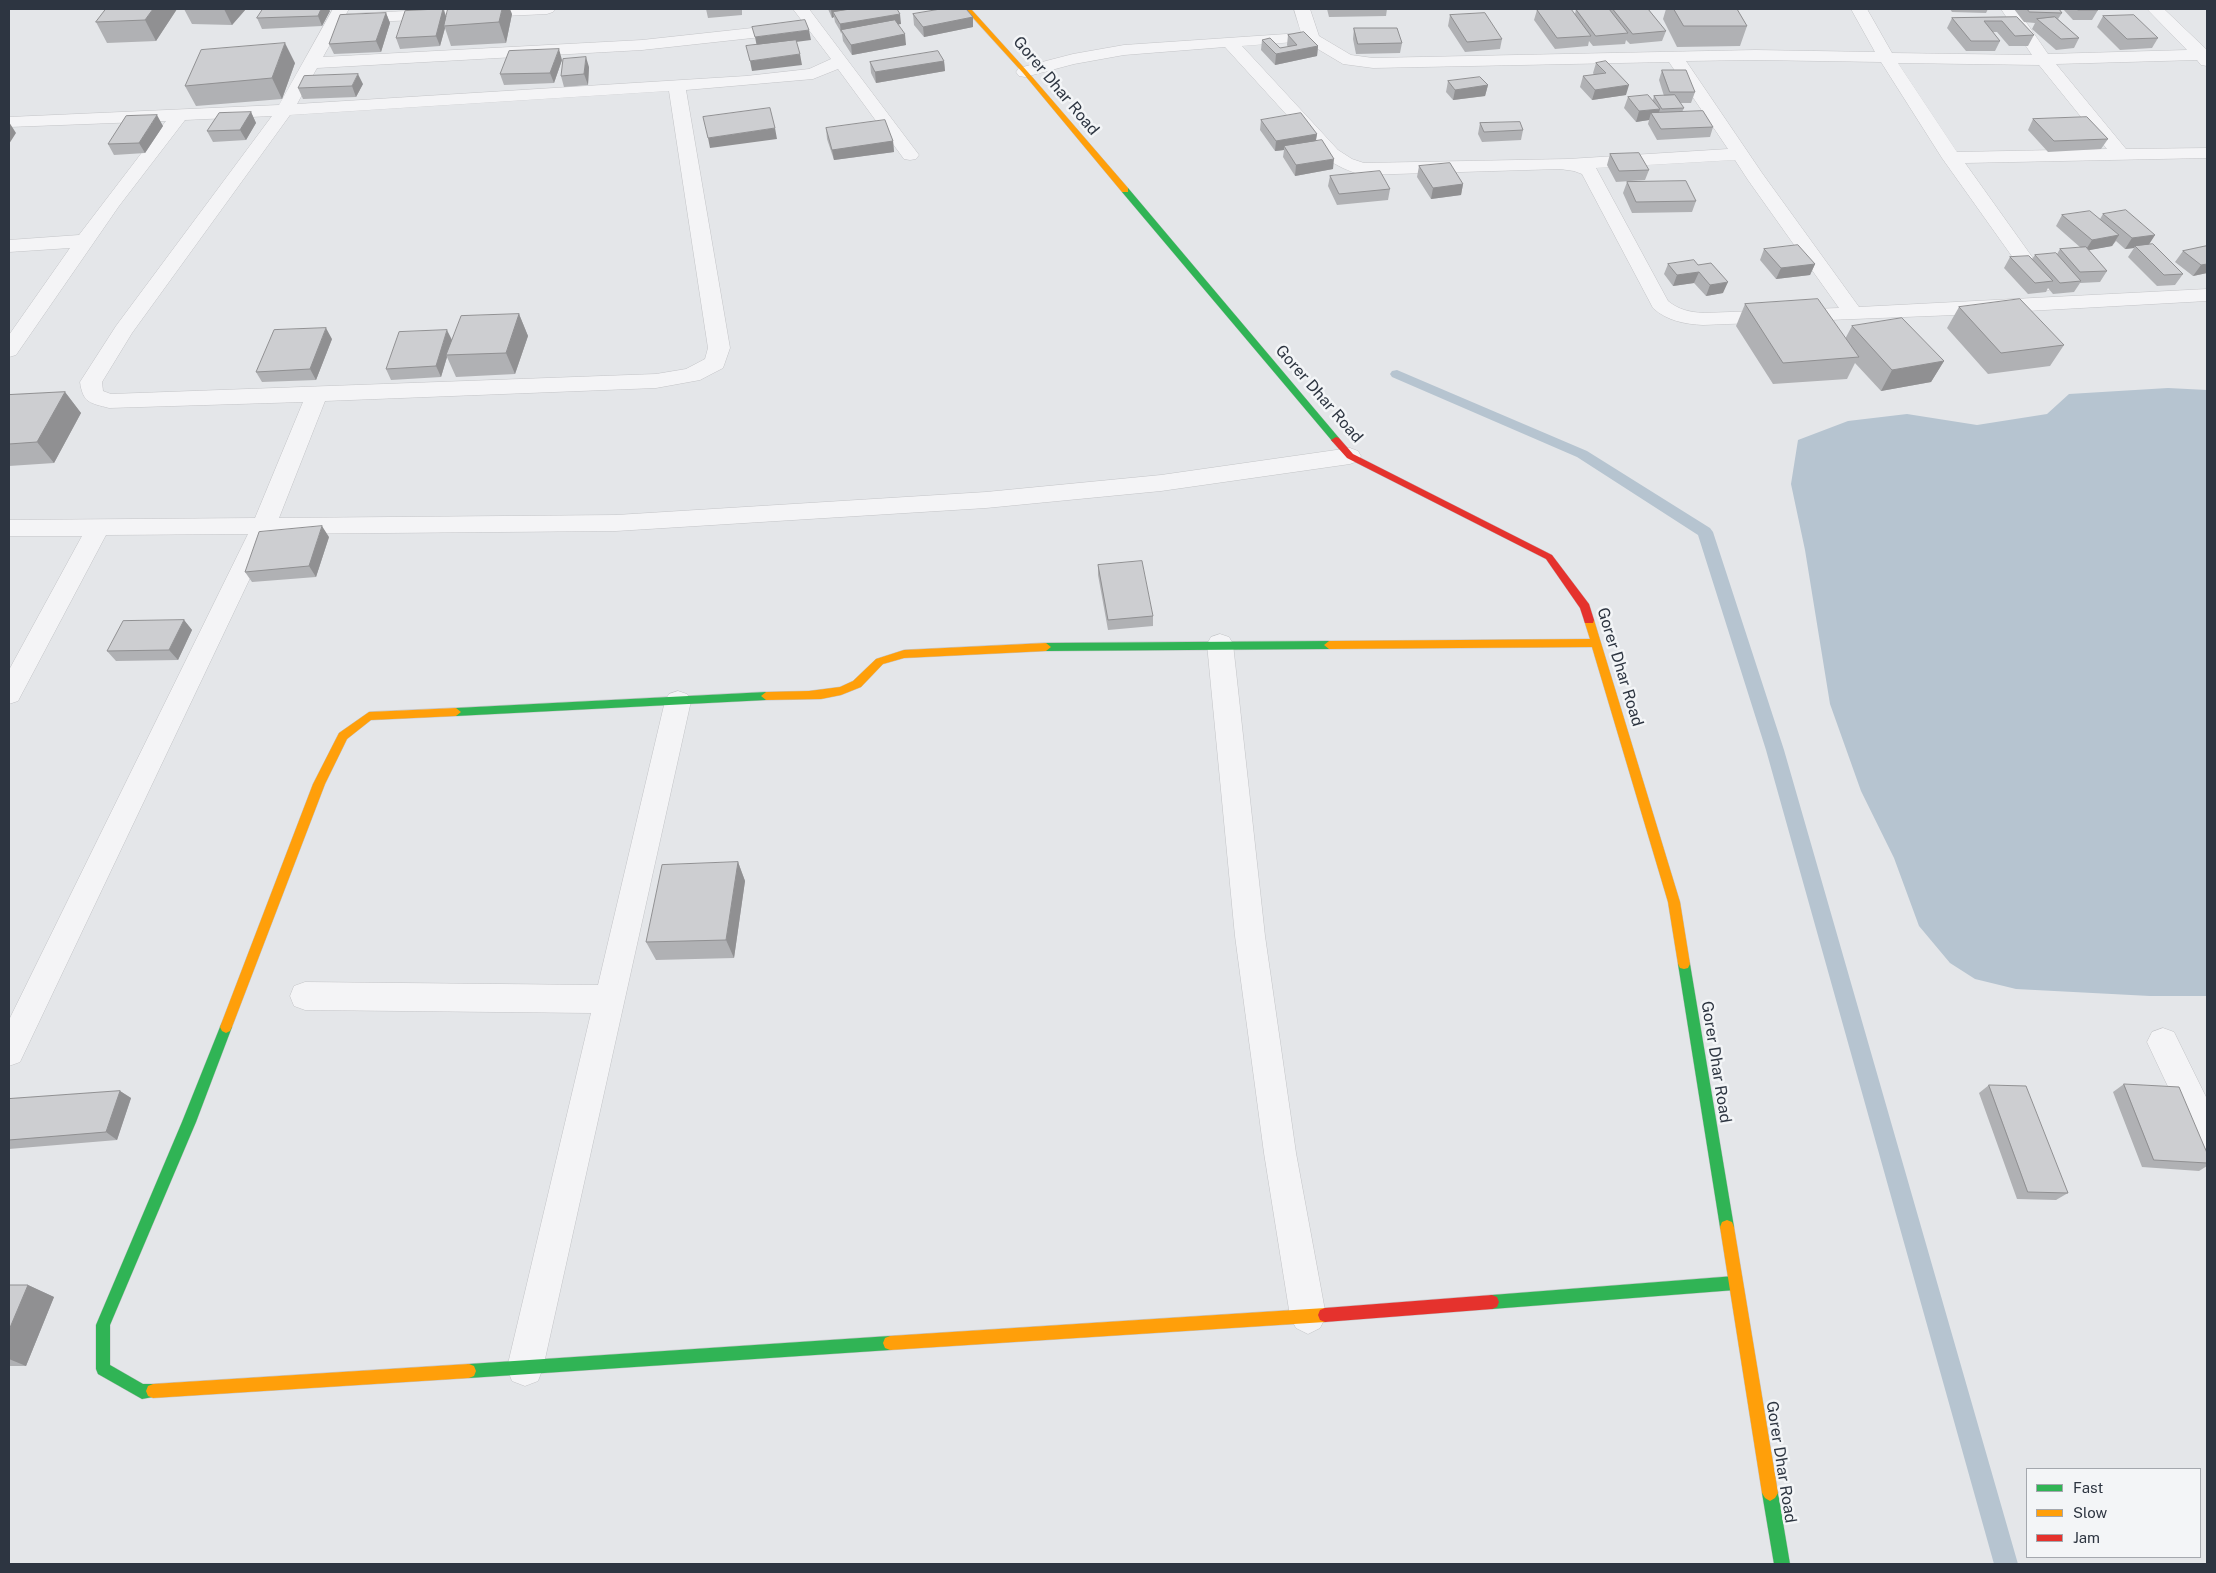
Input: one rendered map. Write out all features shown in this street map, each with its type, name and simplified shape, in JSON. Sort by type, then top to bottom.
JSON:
[{"type":"street","points":[[547,9],[338,13],[285,110],[123,331],[91,382],[93,395],[109,401],[317,395],[656,381],[692,375],[715,363],[720,348],[678,85]]},
{"type":"street","points":[[801,9],[910,155]]},
{"type":"street","name":"Gorer Dhar Road","points":[[968,9],[1025,72],[1350,456],[1549,557],[1585,607],[1674,902],[1782,1564]]},
{"type":"street","points":[[1302,9],[1311,38]]},
{"type":"street","points":[[1859,9],[1885,58],[1951,158],[2028,266],[2062,304]]},
{"type":"street","points":[[2009,9],[2044,60],[2121,155]]},
{"type":"street","points":[[2155,9],[2205,57]]},
{"type":"street","points":[[311,63],[642,45],[815,26]]},
{"type":"street","points":[[1025,72],[1073,59],[1124,50],[1295,37],[1311,38],[1323,43],[1342,58],[1354,62],[1373,63],[1755,55],[2044,60],[2205,57]]},
{"type":"street","points":[[1229,42],[1332,154],[1345,163],[1362,169],[1568,164],[1740,154]]},
{"type":"street","points":[[1674,56],[1740,154],[1853,313]]},
{"type":"street","points":[[9,122],[285,110],[678,85],[813,74],[841,61]]},
{"type":"street","points":[[9,350],[84,241],[179,115]]},
{"type":"street","points":[[1951,158],[2207,153]]},
{"type":"street","points":[[1568,164],[1579,166],[1589,171],[1660,304],[1668,312],[1685,318],[1703,319],[2062,304],[2207,295]]},
{"type":"street","points":[[9,246],[84,241]]},
{"type":"street","points":[[9,1052],[264,527],[317,395]]},
{"type":"street","points":[[9,528],[616,523],[986,500],[1162,483],[1350,456]]},
{"type":"street","points":[[9,694],[99,528]]},
{"type":"street","points":[[1596,643],[1064,646],[904,654],[886,658],[872,666],[861,682],[849,689],[832,693],[368,716],[344,736],[319,784],[189,1122],[103,1325],[103,1369],[142,1392],[1308,1316],[1736,1283]]},
{"type":"street","points":[[1220,644],[1250,936],[1280,1153],[1308,1316]]},
{"type":"street","points":[[526,1368],[678,700]]},
{"type":"street","points":[[305,996],[610,999]]},
{"type":"street","points":[[2163,1042],[2207,1133]]},
{"type":"shaded area","points":[[2168,388],[2207,390],[2207,996],[2150,996],[2016,989],[1975,979],[1950,963],[1919,926],[1894,858],[1861,791],[1830,704],[1805,550],[1791,484],[1798,440],[1848,421],[1907,414],[1977,425],[2047,414],[2069,394]]},
{"type":"building","points":[[106,9],[153,9],[145,20],[96,22]]},
{"type":"building","points":[[263,9],[321,9],[318,16],[257,18]]},
{"type":"building","points":[[443,9],[436,36],[396,38],[405,11]]},
{"type":"building","points":[[448,9],[502,9],[499,22],[444,26]]},
{"type":"building","points":[[851,9],[897,9],[900,14],[840,24],[833,12]]},
{"type":"building","points":[[941,9],[966,9],[973,17],[923,27],[913,14]]},
{"type":"building","points":[[1571,9],[1591,36],[1557,38],[1537,10]]},
{"type":"building","points":[[1576,9],[1609,9],[1628,33],[1596,36]]},
{"type":"building","points":[[1613,9],[1648,9],[1666,31],[1633,34]]},
{"type":"building","points":[[1674,9],[1737,9],[1747,26],[1684,26]]},
{"type":"building","points":[[2027,9],[2059,9],[2062,13],[2030,12]]},
{"type":"building","points":[[2097,9],[2098,10],[2078,10]]},
{"type":"building","points":[[386,13],[376,41],[329,44],[340,15]]},
{"type":"building","points":[[1485,13],[1502,39],[1467,42],[1450,15]]},
{"type":"building","points":[[2134,15],[2158,38],[2127,39],[2103,16]]},
{"type":"building","points":[[2017,17],[2034,35],[2015,36],[2002,21],[1984,21],[2000,41],[1971,41],[1952,18]]},
{"type":"building","points":[[2055,17],[2079,38],[2061,39],[2037,19]]},
{"type":"building","points":[[805,20],[809,30],[755,37],[752,27]]},
{"type":"building","points":[[895,20],[905,34],[851,45],[841,30]]},
{"type":"building","points":[[1354,28],[1397,28],[1402,43],[1358,44]]},
{"type":"building","points":[[1304,32],[1318,46],[1276,54],[1262,40],[1270,38],[1280,48],[1297,45],[1288,35]]},
{"type":"building","points":[[796,40],[800,54],[750,61],[746,46]]},
{"type":"building","points":[[285,43],[272,78],[185,86],[201,50]]},
{"type":"building","points":[[559,49],[550,73],[500,74],[509,51]]},
{"type":"building","points":[[938,51],[944,61],[875,72],[870,62]]},
{"type":"building","points":[[586,57],[584,74],[561,76],[563,59]]},
{"type":"building","points":[[1606,61],[1629,85],[1595,90],[1583,76],[1606,73],[1596,63]]},
{"type":"building","points":[[1662,70],[1686,70],[1695,92],[1670,92]]},
{"type":"building","points":[[358,74],[352,86],[298,88],[304,76]]},
{"type":"building","points":[[1480,77],[1488,85],[1455,90],[1448,81]]},
{"type":"building","points":[[1648,95],[1660,109],[1639,111],[1628,97]]},
{"type":"building","points":[[1675,95],[1684,108],[1662,109],[1654,96]]},
{"type":"building","points":[[770,108],[775,128],[708,138],[703,117]]},
{"type":"building","points":[[1703,111],[1713,127],[1661,129],[1651,113]]},
{"type":"building","points":[[251,112],[240,130],[207,131],[219,113]]},
{"type":"building","points":[[1301,113],[1317,134],[1276,141],[1261,120]]},
{"type":"building","points":[[157,115],[139,143],[108,144],[126,116]]},
{"type":"building","points":[[2087,117],[2108,139],[2054,141],[2033,119]]},
{"type":"building","points":[[885,120],[893,141],[832,150],[826,128]]},
{"type":"building","points":[[1520,122],[1523,130],[1484,132],[1480,123]]},
{"type":"building","points":[[1322,140],[1334,159],[1296,165],[1284,146]]},
{"type":"building","points":[[1639,153],[1649,170],[1619,171],[1610,154]]},
{"type":"building","points":[[1450,163],[1463,184],[1433,188],[1419,166]]},
{"type":"building","points":[[1380,171],[1390,189],[1339,194],[1330,176]]},
{"type":"building","points":[[1686,181],[1696,201],[1636,202],[1627,182]]},
{"type":"building","points":[[2126,210],[2155,235],[2132,238],[2103,214]]},
{"type":"building","points":[[2090,211],[2119,235],[2092,240],[2062,215]]},
{"type":"building","points":[[2153,244],[2183,274],[2164,275],[2135,246]]},
{"type":"building","points":[[1798,245],[1815,264],[1781,268],[1764,249]]},
{"type":"building","points":[[2207,246],[2207,264],[2201,265],[2183,251]]},
{"type":"building","points":[[2086,247],[2107,271],[2080,272],[2060,249]]},
{"type":"building","points":[[2056,253],[2081,281],[2060,283],[2035,255]]},
{"type":"building","points":[[2029,256],[2053,281],[2035,283],[2010,257]]},
{"type":"building","points":[[1694,260],[1698,265],[1711,263],[1728,282],[1710,285],[1699,272],[1677,275],[1668,264]]},
{"type":"building","points":[[1818,299],[1859,357],[1783,363],[1745,304]]},
{"type":"building","points":[[2020,299],[2064,345],[2001,353],[1959,307]]},
{"type":"building","points":[[519,314],[506,353],[446,355],[461,316]]},
{"type":"building","points":[[1902,318],[1944,361],[1892,370],[1852,326]]},
{"type":"building","points":[[326,328],[310,369],[256,372],[274,330]]},
{"type":"building","points":[[447,330],[436,366],[386,369],[399,332]]},
{"type":"building","points":[[65,392],[37,442],[9,444],[9,395]]},
{"type":"building","points":[[322,526],[309,566],[245,572],[259,532]]},
{"type":"building","points":[[1142,561],[1153,616],[1108,620],[1098,565]]},
{"type":"building","points":[[184,620],[169,650],[107,651],[123,621]]},
{"type":"building","points":[[738,862],[726,940],[646,942],[662,865]]},
{"type":"building","points":[[2124,1084],[2179,1087],[2207,1153],[2207,1163],[2154,1160]]},
{"type":"building","points":[[1989,1085],[2026,1086],[2068,1193],[2028,1192]]},
{"type":"building","points":[[120,1091],[106,1132],[9,1140],[9,1099]]},
{"type":"building","points":[[9,1285],[28,1285],[9,1330]]},
{"type":"waterway","points":[[1397,374],[1582,454],[1705,532],[1775,750],[2006,1564]]},
{"type":"traffic: fast","points":[[1125,190],[1336,440]]},
{"type":"traffic: fast","points":[[1046,647],[1329,645]]},
{"type":"traffic: fast","points":[[456,712],[766,696]]},
{"type":"traffic: fast","points":[[1684,964],[1727,1227]]},
{"type":"traffic: fast","points":[[153,1391],[142,1392],[103,1369],[103,1325],[189,1122],[226,1027]]},
{"type":"traffic: fast","points":[[1492,1302],[1735,1283]]},
{"type":"traffic: fast","points":[[469,1371],[890,1343]]},
{"type":"traffic: fast","points":[[1770,1493],[1782,1564]]},
{"type":"traffic: slow","points":[[968,9],[1025,72],[1125,190]]},
{"type":"traffic: slow","points":[[1589,620],[1674,902],[1684,964]]},
{"type":"traffic: slow","points":[[1329,645],[1596,643]]},
{"type":"traffic: slow","points":[[766,696],[821,695],[841,691],[857,684],[879,661],[904,654],[1046,647]]},
{"type":"traffic: slow","points":[[226,1027],[319,784],[343,736],[369,716],[456,712]]},
{"type":"traffic: slow","points":[[1727,1227],[1770,1493]]},
{"type":"traffic: slow","points":[[890,1343],[1325,1315]]},
{"type":"traffic: slow","points":[[153,1391],[469,1371]]},
{"type":"traffic: jam","points":[[1336,440],[1350,456],[1549,557],[1585,607],[1589,620]]},
{"type":"traffic: jam","points":[[1325,1315],[1492,1302]]}]
